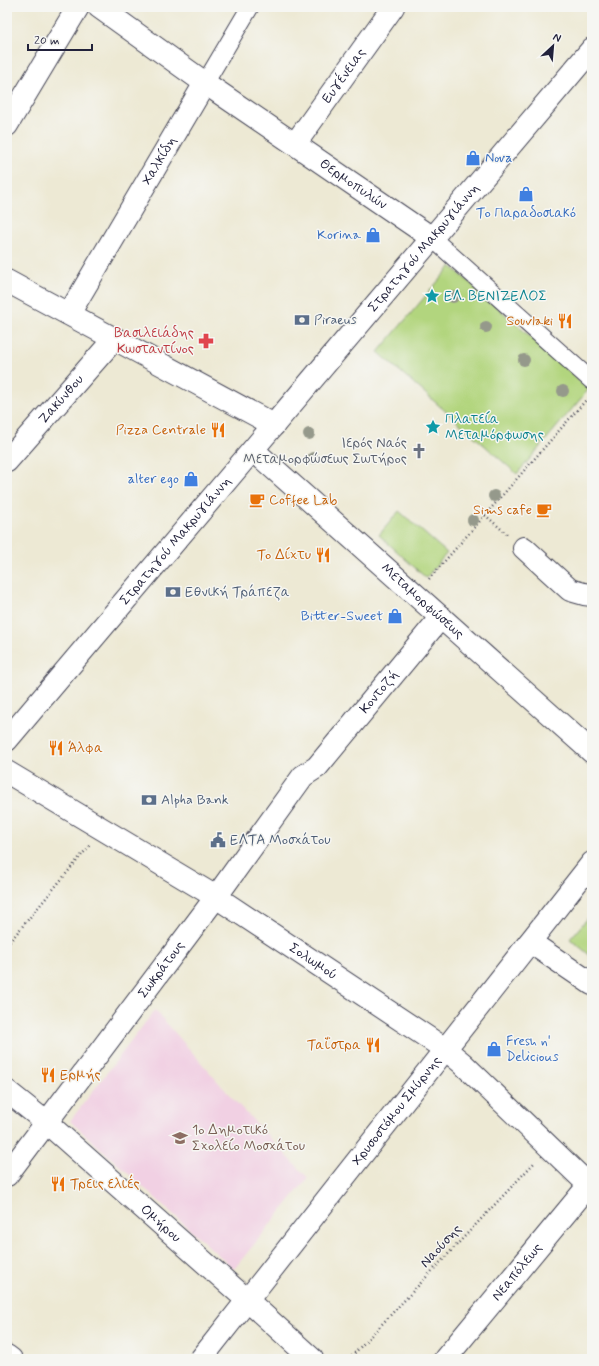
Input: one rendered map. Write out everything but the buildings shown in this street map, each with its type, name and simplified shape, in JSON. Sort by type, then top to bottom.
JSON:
[{"type":"street","points":[[7,125],[78,7]]},
{"type":"street","name":"Θερμοπυλών","points":[[99,7],[205,83],[432,238],[592,381]]},
{"type":"street","name":"Χαλκίδη","points":[[69,314],[250,7]]},
{"type":"street","name":"Ευγένειας","points":[[295,144],[393,7]]},
{"type":"street","name":"Στρατηγού Μακρυγιάννη","points":[[7,740],[592,49]]},
{"type":"street","points":[[7,280],[274,425]]},
{"type":"street","name":"Ζακύνθου","points":[[7,461],[115,338]]},
{"type":"street","name":"Μεταμορφώσεως","points":[[253,450],[592,752]]},
{"type":"street","points":[[524,548],[570,590],[592,595]]},
{"type":"street","name":"Κοντοζή","points":[[317,767],[441,617]]},
{"type":"street","name":"Σωκράτους","points":[[7,1175],[216,897],[303,776],[317,767]]},
{"type":"street","name":"Σολωμού","points":[[7,772],[216,897],[445,1049],[590,1186]]},
{"type":"street","name":"Χρυσοστόμου Σμύρνης","points":[[201,1359],[592,863]]},
{"type":"street","points":[[530,942],[592,984]]},
{"type":"street","name":"Ομήρου","points":[[7,1091],[47,1123],[248,1300],[312,1359]]},
{"type":"street","name":"Νεαπόλεως","points":[[445,1359],[590,1186]]},
{"type":"street","points":[[7,1356],[12,1359]]},
{"type":"path","points":[[416,595],[587,399]]},
{"type":"path","points":[[485,515],[524,548]]},
{"type":"path","points":[[7,945],[103,830]]},
{"type":"path","name":"Ναούσης","points":[[349,1359],[548,1147]]},
{"type":"shaded area","name":"1ο Δημοτικό Σχολείο Μοσχάτου","points":[[155,1010],[234,1100],[308,1178],[234,1269],[70,1121]]},
{"type":"green space","points":[[451,266],[589,389],[517,474],[378,352]]},
{"type":"green space","points":[[399,511],[447,553],[426,578],[379,535]]},
{"type":"green space","points":[[592,913],[592,957],[570,939]]},
{"type":"place","name":"Nova","points":[[473,158]]},
{"type":"place","name":"Το Παραδοσιακό","points":[[526,194]]},
{"type":"place","name":"Korina","points":[[373,235]]},
{"type":"place","name":"ΕΛ. ΒΕΝΙΖΕΛΟΣ","points":[[432,296]]},
{"type":"place","name":"Piraeus","points":[[302,320]]},
{"type":"place","name":"Souvlaki","points":[[565,321]]},
{"type":"place","name":"Βασιλειάδης Κωσταντίνος","points":[[206,341]]},
{"type":"place","name":"Πλατεία Μεταμόρφωσης","points":[[433,427]]},
{"type":"place","name":"Pizza Centrale","points":[[218,430]]},
{"type":"place","name":"Ιερός Ναός Μεταμορφώσεως Σωτήρος","points":[[419,451]]},
{"type":"place","name":"alter ego","points":[[191,479]]},
{"type":"place","name":"Coffee Lab","points":[[257,500]]},
{"type":"place","name":"Sims cafe","points":[[544,510]]},
{"type":"place","name":"Το Δίχτυ","points":[[323,555]]},
{"type":"place","name":"Εθνική Τράπεζα","points":[[173,592]]},
{"type":"place","name":"Bitter-Sweet","points":[[395,616]]},
{"type":"place","name":"Άλφα","points":[[56,748]]},
{"type":"place","name":"Alpha Bank","points":[[149,800]]},
{"type":"place","name":"ΕΛΤΑ Μοσχάτου","points":[[218,840]]},
{"type":"place","name":"Ταΐστρα","points":[[373,1045]]},
{"type":"place","name":"Fresh n' Delicious","points":[[494,1049]]},
{"type":"place","name":"Ερμής","points":[[48,1075]]},
{"type":"place","name":"1ο Δημοτικό Σχολείο Μοσχάτου","points":[[180,1138]]},
{"type":"place","name":"Τρεις ελιές","points":[[58,1184]]}]
